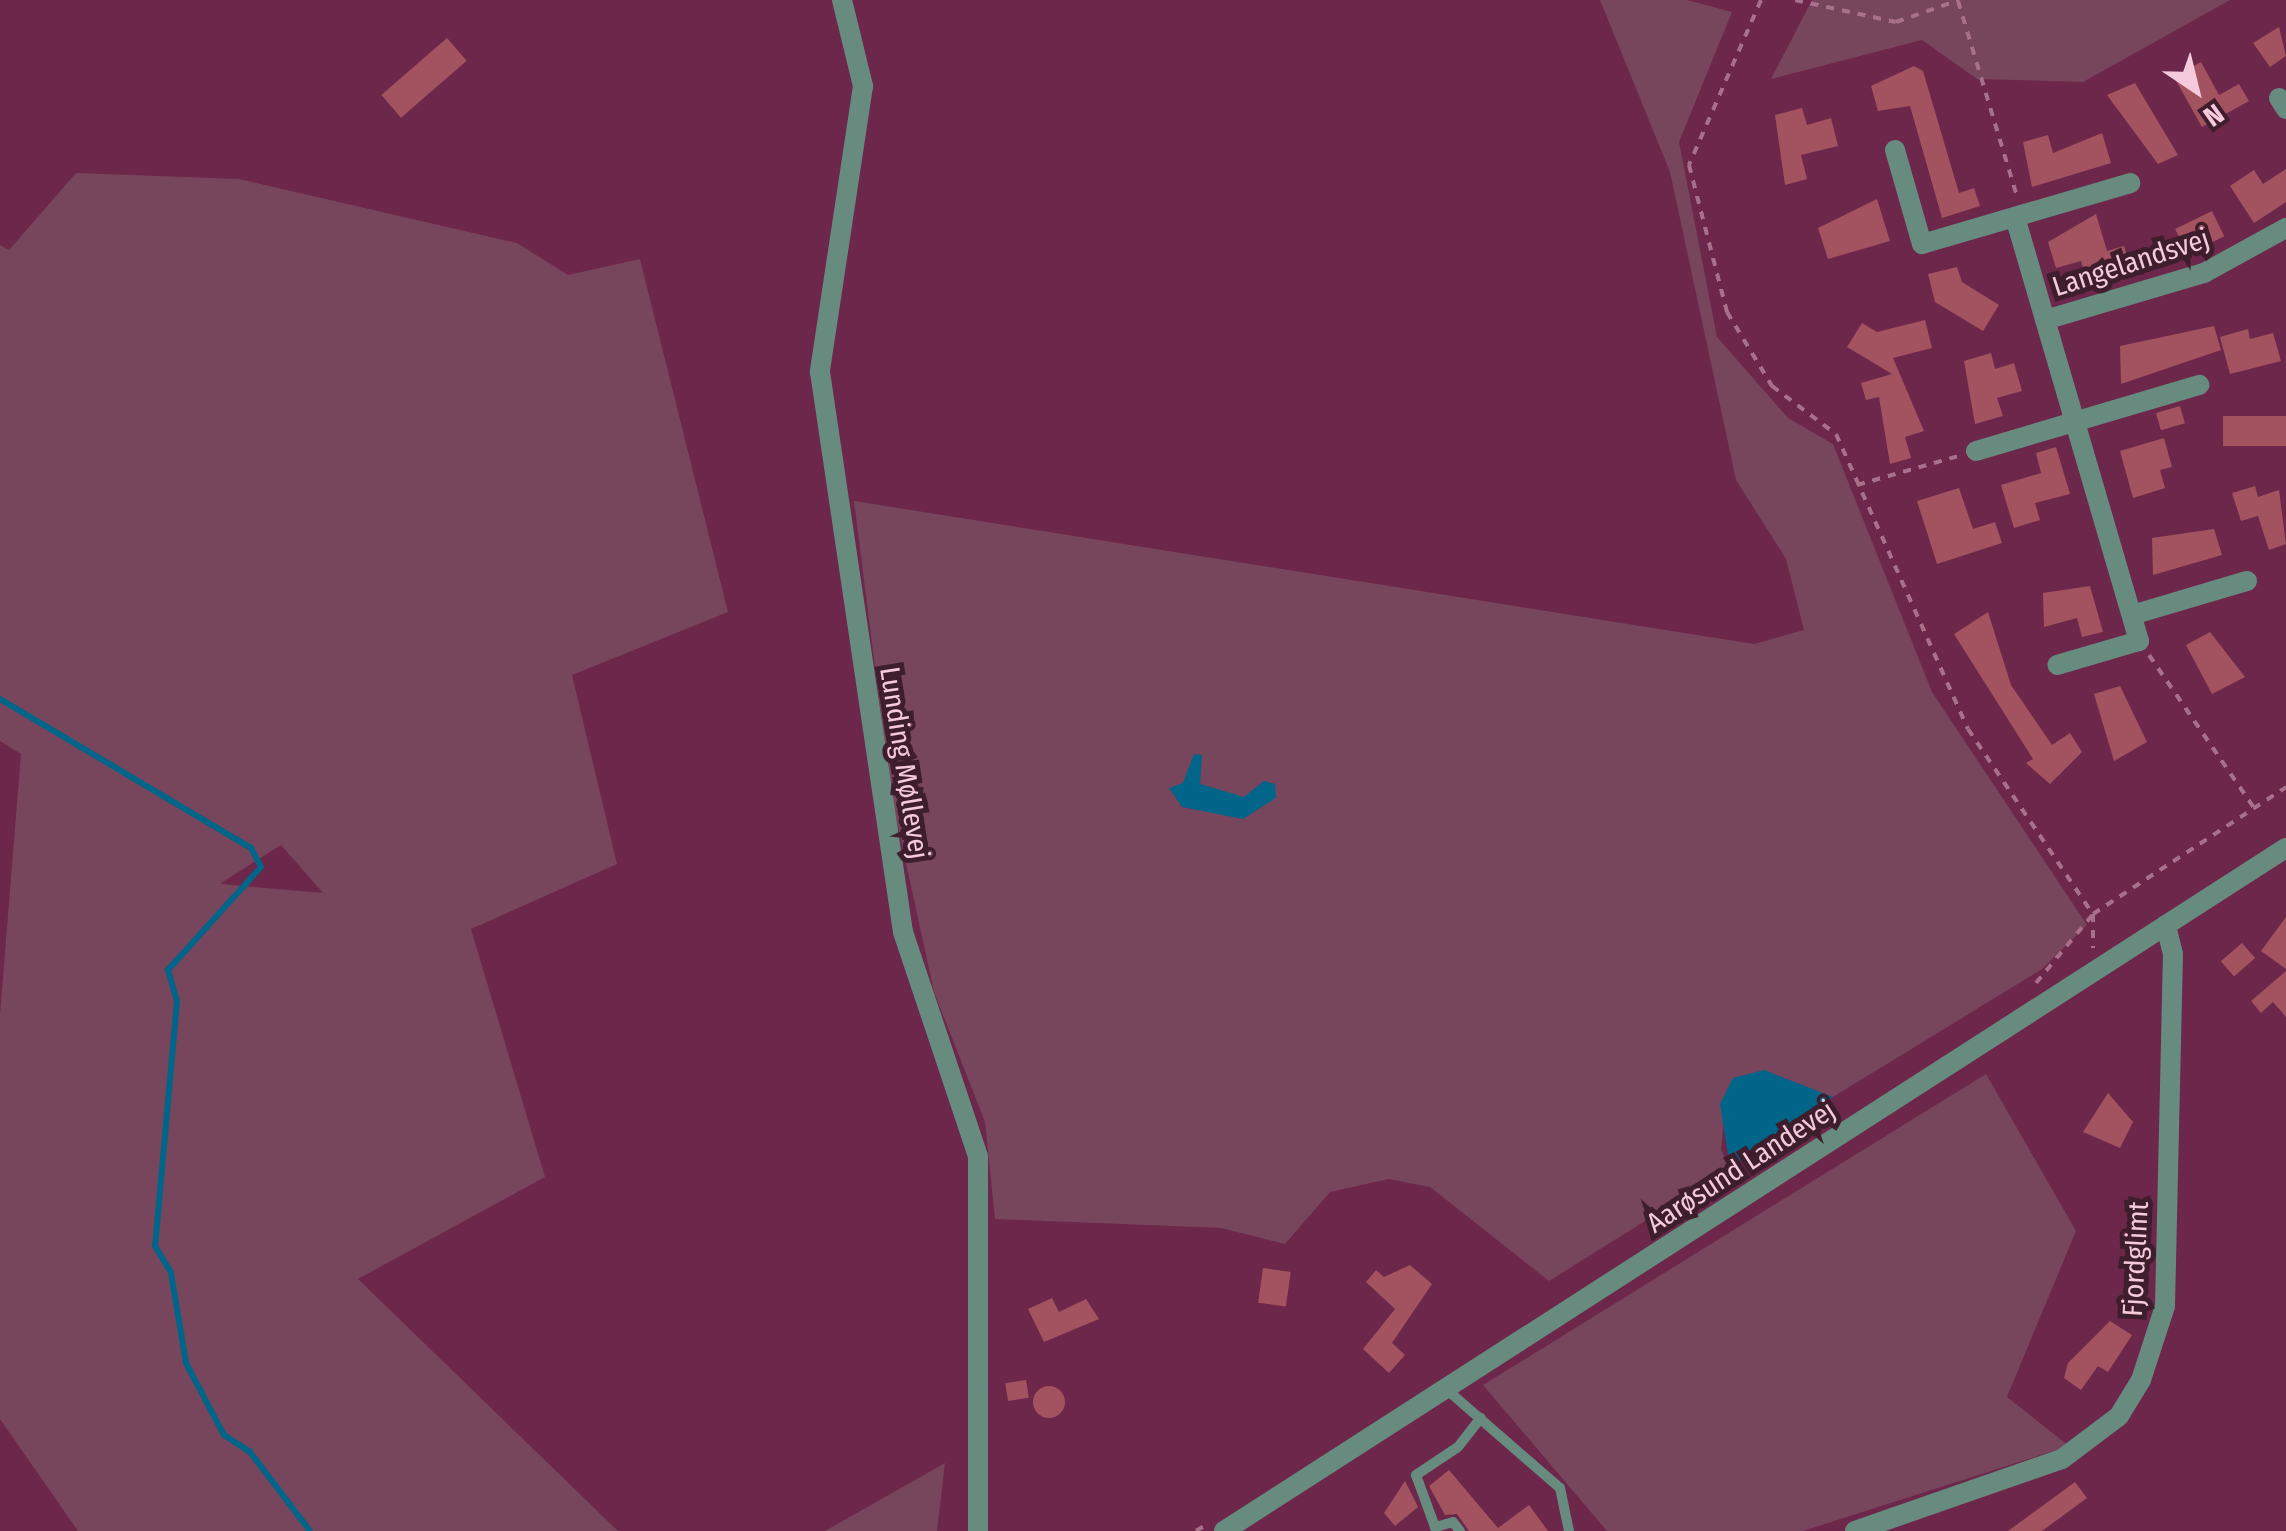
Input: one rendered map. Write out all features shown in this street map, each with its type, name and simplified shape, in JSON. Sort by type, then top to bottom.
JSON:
[{"type":"street","name":"Lunding Møllevej","points":[[842,0],[862,86],[820,372],[904,932],[978,1156],[978,1531]]},
{"type":"street","points":[[1895,150],[1922,244],[2130,182]]},
{"type":"street","name":"Langelandsvej","points":[[2015,217],[2139,641]]},
{"type":"street","name":"Langelandsvej","points":[[2045,320],[2204,273],[2286,228]]},
{"type":"street","points":[[1976,451],[2199,385]]},
{"type":"street","points":[[2132,615],[2247,581]]},
{"type":"street","points":[[2057,665],[2139,641]]},
{"type":"street","name":"Aarøsund Landevej","points":[[1224,1531],[2286,848]]},
{"type":"street","name":"Fjordglimt","points":[[1855,1531],[2062,1460],[2119,1416],[2141,1380],[2164,1306],[2173,954],[2166,925]]},
{"type":"lane","points":[[1446,1388],[1560,1488],[1568,1531]]},
{"type":"lane","points":[[1460,1531],[1452,1522],[1436,1527],[1416,1475],[1458,1447],[1481,1418]]},
{"type":"path","points":[[1761,0],[1689,165],[1727,312],[1748,354],[1772,386],[1836,434],[1968,729],[2093,914],[2090,943],[2104,966]]},
{"type":"path","points":[[1794,0],[1896,22],[1959,0],[2019,206],[2015,217]]},
{"type":"path","points":[[1857,485],[1976,451]]},
{"type":"path","points":[[2139,641],[2254,808]]},
{"type":"path","points":[[2093,914],[2286,787]]},
{"type":"shaded area","points":[[1600,0],[1687,0],[1732,12],[1679,142],[1717,337],[1788,418],[1833,444],[1932,692],[2087,925],[2042,969],[1833,1097],[1727,1092],[1721,1150],[1730,1168],[1549,1281],[1430,1187],[1389,1179],[1330,1192],[1285,1244],[1221,1228],[995,1219],[985,1122],[934,992],[891,794],[854,501],[1754,644],[1804,630],[1786,559],[1736,480],[1670,172]]},
{"type":"shaded area","points":[[1812,0],[2230,0],[2083,82],[1977,79],[1922,40],[1771,79]]},
{"type":"shaded area","points":[[76,173],[239,179],[517,243],[568,275],[640,259],[728,612],[572,675],[617,864],[471,929],[545,1177],[358,1279],[618,1531],[78,1531],[0,1419],[0,1014],[21,754],[0,741],[0,245],[9,250]],"holes":[[[281,845],[323,893],[221,884],[221,883]]]},
{"type":"shaded area","points":[[1986,1074],[2076,1231],[2007,1397],[2069,1446],[1803,1531],[1607,1531],[1483,1385]]},
{"type":"shaded area","points":[[945,1463],[937,1531],[825,1531]]},
{"type":"water","points":[[1194,754],[1202,755],[1200,784],[1244,797],[1264,781],[1275,784],[1276,798],[1243,819],[1182,807],[1169,788],[1183,783]]},
{"type":"water","points":[[1764,1070],[1833,1097],[1730,1168],[1720,1104],[1733,1078]]},
{"type":"building","points":[[2279,27],[2286,56],[2270,67],[2253,43]]},
{"type":"building","points":[[447,38],[467,61],[401,118],[381,95]]},
{"type":"building","points":[[2201,62],[2219,95],[2239,84],[2249,101],[2202,127],[2174,77]]},
{"type":"building","points":[[1914,66],[1923,71],[1959,193],[1974,188],[1980,206],[1942,218],[1910,106],[1878,111],[1871,86]]},
{"type":"building","points":[[2135,83],[2178,155],[2158,164],[2107,95]]},
{"type":"building","points":[[1802,108],[1807,125],[1831,118],[1838,146],[1801,155],[1807,179],[1785,185],[1775,115]]},
{"type":"building","points":[[2102,133],[2111,163],[2032,187],[2023,142],[2048,135],[2053,153]]},
{"type":"building","points":[[2286,169],[2286,202],[2254,223],[2230,186],[2254,170],[2263,184]]},
{"type":"building","points":[[1877,199],[1890,241],[1828,259],[1818,228]]},
{"type":"building","points":[[2212,211],[2224,236],[2187,254],[2175,229]]},
{"type":"building","points":[[2096,214],[2107,251],[2124,246],[2132,271],[2088,285],[2081,261],[2056,268],[2048,242]]},
{"type":"building","points":[[1957,267],[1962,282],[1999,305],[1983,331],[1935,302],[1928,274]]},
{"type":"building","points":[[1925,320],[1932,348],[1893,358],[1924,431],[1905,437],[1911,458],[1890,464],[1879,397],[1866,400],[1861,383],[1892,374],[1847,347],[1862,323],[1877,332]]},
{"type":"building","points":[[2214,326],[2221,350],[2121,384],[2120,346]]},
{"type":"building","points":[[2248,329],[2250,339],[2273,333],[2281,361],[2230,374],[2220,337]]},
{"type":"building","points":[[1991,353],[1995,369],[2014,363],[2022,391],[1997,398],[2003,416],[1975,424],[1964,361]]},
{"type":"building","points":[[2180,406],[2185,423],[2161,430],[2156,413]]},
{"type":"building","points":[[2223,416],[2286,416],[2286,446],[2223,446]]},
{"type":"building","points":[[2164,438],[2172,467],[2160,470],[2165,488],[2133,498],[2120,451]]},
{"type":"building","points":[[2056,447],[2070,494],[2035,503],[2040,520],[2014,528],[2001,485],[2041,473],[2036,453]]},
{"type":"building","points":[[2255,486],[2258,497],[2279,490],[2286,544],[2269,550],[2258,516],[2241,521],[2232,493]]},
{"type":"building","points":[[1959,488],[1973,529],[1995,522],[2002,543],[1937,564],[1917,501]]},
{"type":"building","points":[[2214,529],[2222,555],[2153,575],[2152,538]]},
{"type":"building","points":[[2090,586],[2103,632],[2082,637],[2077,618],[2044,627],[2043,593]]},
{"type":"building","points":[[1988,612],[2011,685],[2052,745],[2070,733],[2082,752],[2050,784],[2026,763],[2033,759],[1954,634]]},
{"type":"building","points":[[2210,632],[2245,677],[2212,694],[2186,645]]},
{"type":"building","points":[[2120,686],[2147,742],[2114,761],[2094,694]]},
{"type":"building","points":[[2286,917],[2286,969],[2261,951]]},
{"type":"building","points":[[2242,943],[2255,958],[2234,976],[2221,961]]},
{"type":"building","points":[[2286,971],[2286,1017],[2273,1002],[2261,1013],[2251,1001]]},
{"type":"building","points":[[2108,1093],[2133,1122],[2120,1148],[2083,1132]]},
{"type":"building","points":[[1410,1265],[1432,1284],[1392,1343],[1405,1355],[1389,1373],[1363,1349],[1395,1309],[1366,1282],[1376,1270],[1384,1277]]},
{"type":"building","points":[[1263,1268],[1291,1272],[1286,1307],[1258,1303]]},
{"type":"building","points":[[1052,1298],[1059,1312],[1086,1299],[1099,1319],[1044,1342],[1028,1309]]},
{"type":"building","points":[[2110,1321],[2132,1335],[2108,1372],[2098,1366],[2081,1390],[2064,1378],[2068,1363]]},
{"type":"building","points":[[1026,1380],[1029,1398],[1008,1401],[1005,1383]]},
{"type":"building","points":[[1049,1386],[1060,1391],[1065,1402],[1060,1413],[1049,1418],[1038,1413],[1033,1402],[1038,1391]]},
{"type":"building","points":[[1449,1470],[1498,1528],[1529,1505],[1548,1531],[1469,1531],[1457,1514],[1445,1515],[1429,1486]]},
{"type":"building","points":[[1405,1481],[1418,1507],[1395,1526],[1384,1513]]},
{"type":"building","points":[[2075,1482],[2087,1498],[2042,1531],[2008,1531]]},
{"type":"waterway","points":[[0,699],[251,848],[261,867],[168,970],[177,1001],[155,1246],[171,1273],[186,1363],[224,1435],[250,1452],[310,1531]]}]
